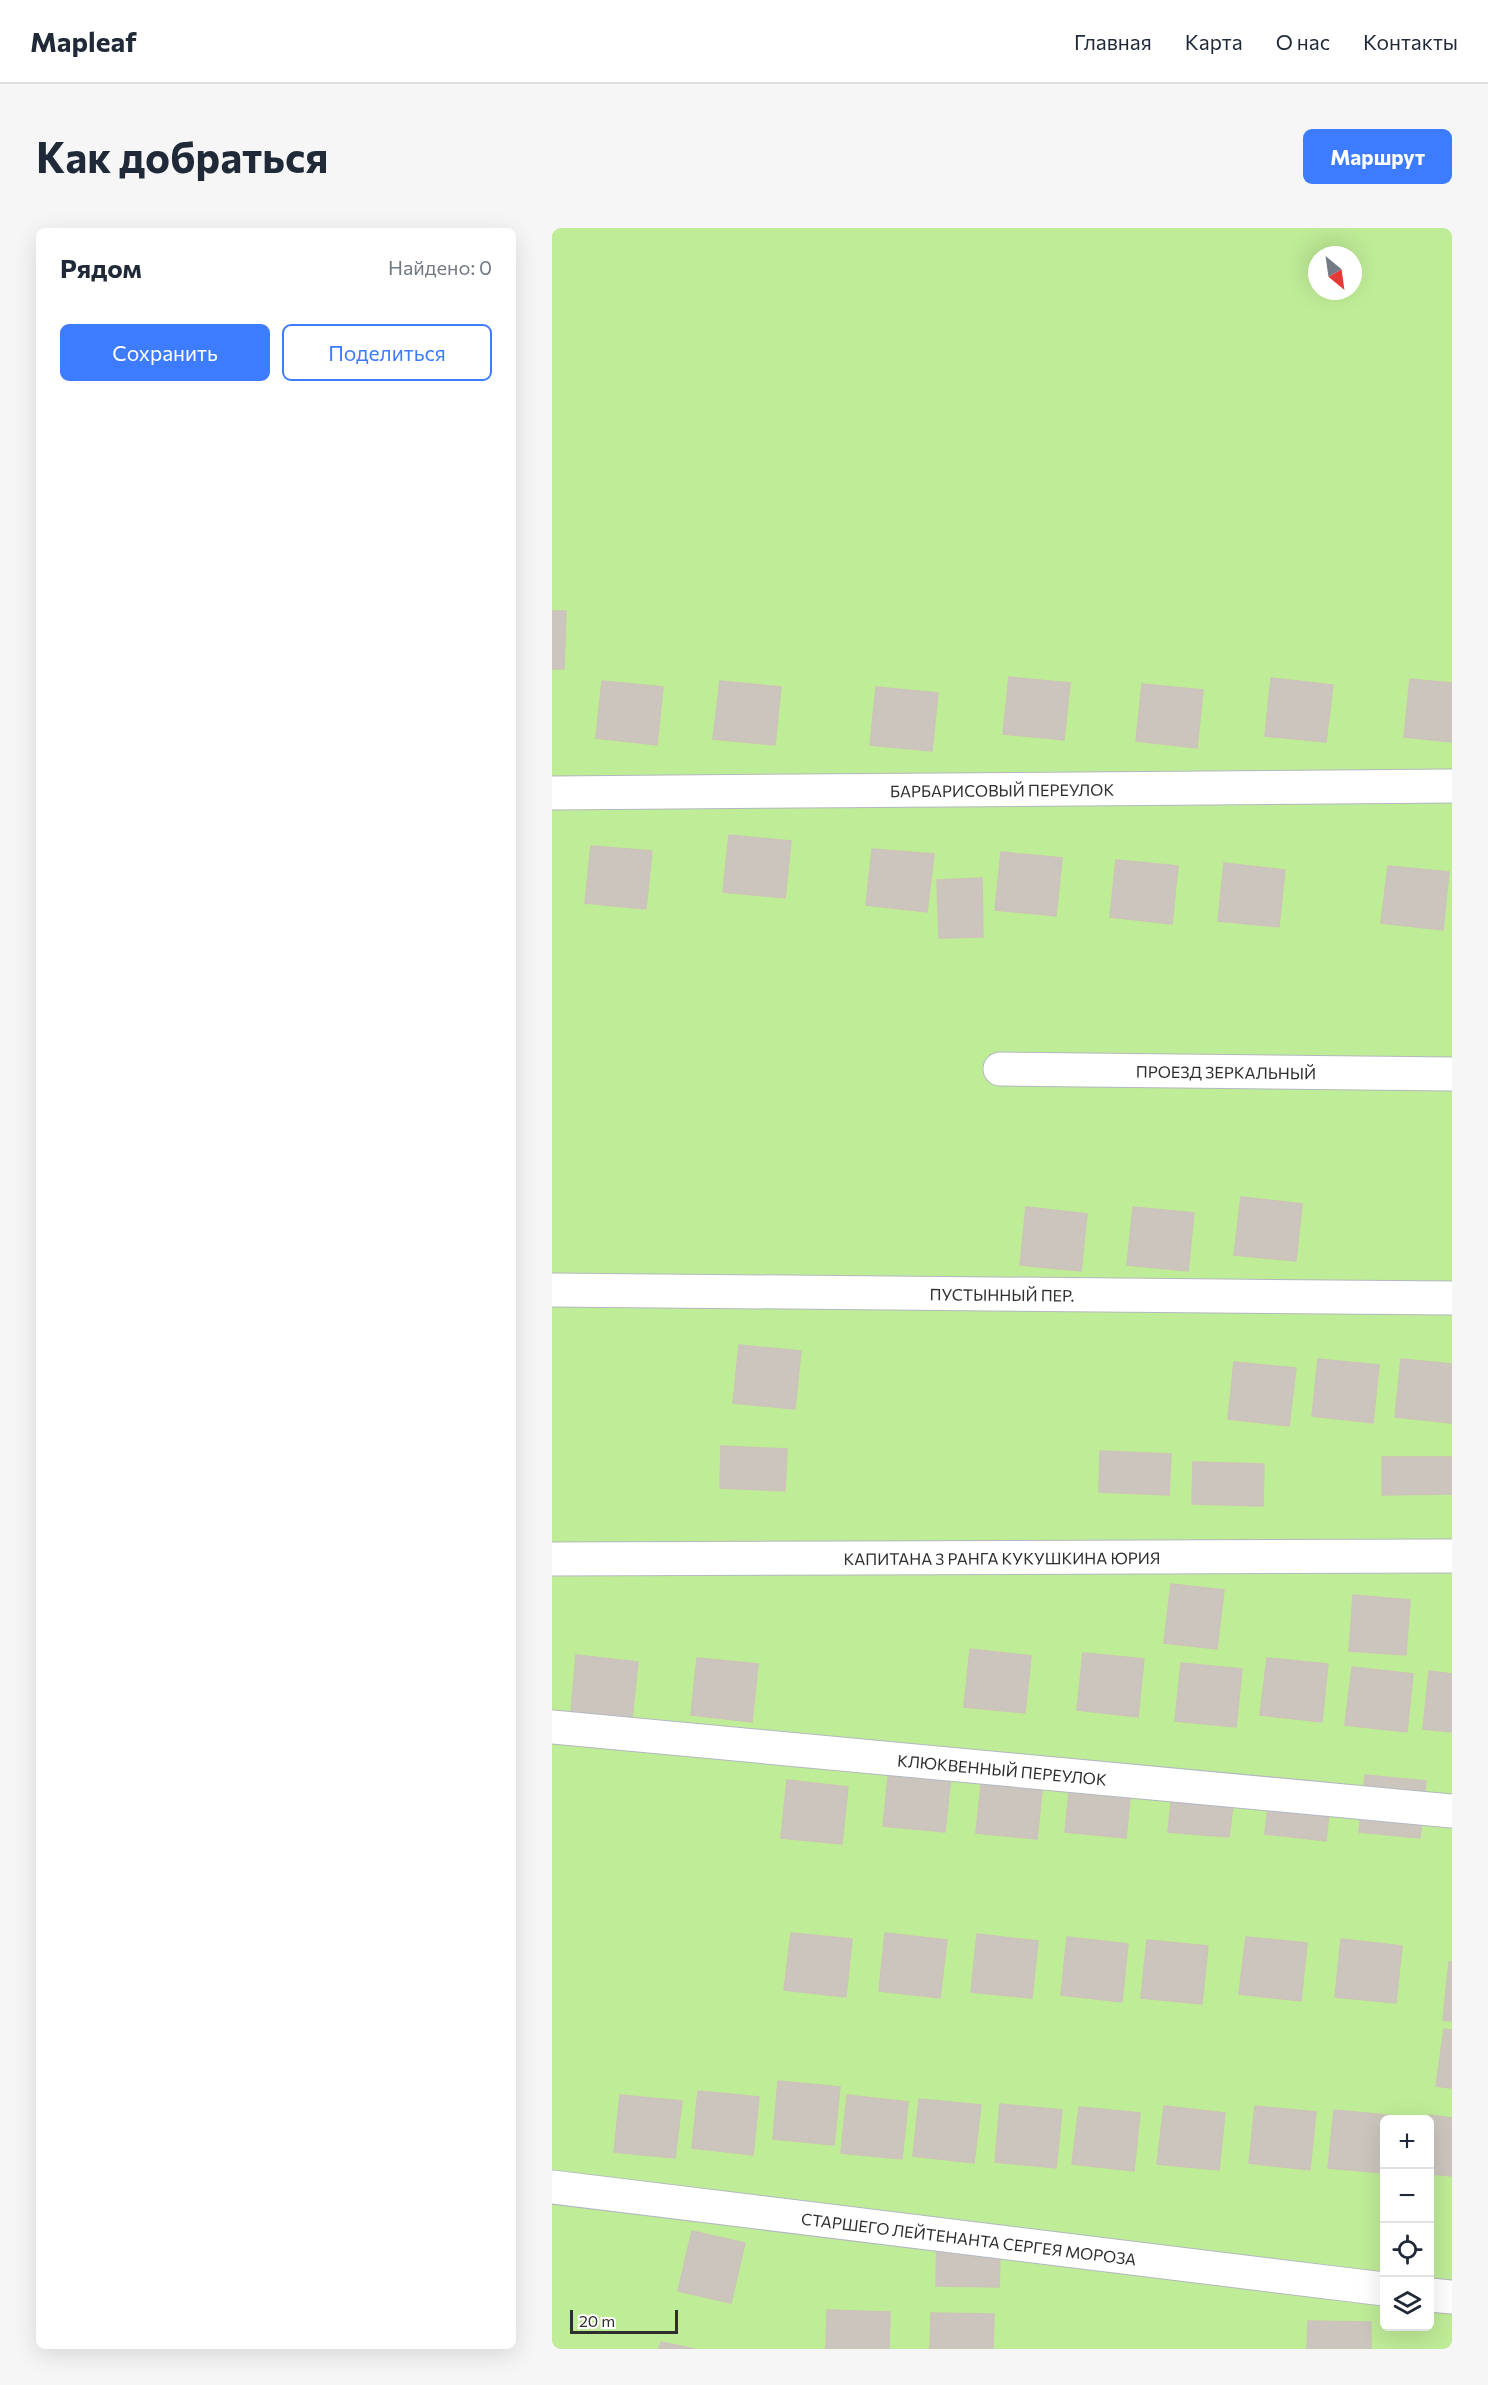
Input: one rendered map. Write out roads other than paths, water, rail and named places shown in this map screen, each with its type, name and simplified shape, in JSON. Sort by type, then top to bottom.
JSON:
[{"type":"street","name":"БАРБАРИСОВЫЙ ПЕРЕУЛОК","points":[[552,793],[1452,786]]},
{"type":"street","name":"ПРОЕЗД ЗЕРКАЛЬНЫЙ","points":[[1000,1069],[1452,1074]]},
{"type":"street","name":"ПУСТЫННЫЙ ПЕР.","points":[[552,1290],[1452,1298]]},
{"type":"street","name":"КАПИТАНА 3 РАНГА КУКУШКИНА ЮРИЯ","points":[[552,1559],[1452,1556]]},
{"type":"street","name":"КЛЮКВЕННЫЙ ПЕРЕУЛОК","points":[[552,1726],[1452,1811]]},
{"type":"street","name":"СТАРШЕГО ЛЕЙТЕНАНТА СЕРГЕЯ МОРОЗА","points":[[552,2187],[1380,2289]]},
{"type":"street","points":[[1434,2295],[1452,2297]]}]
